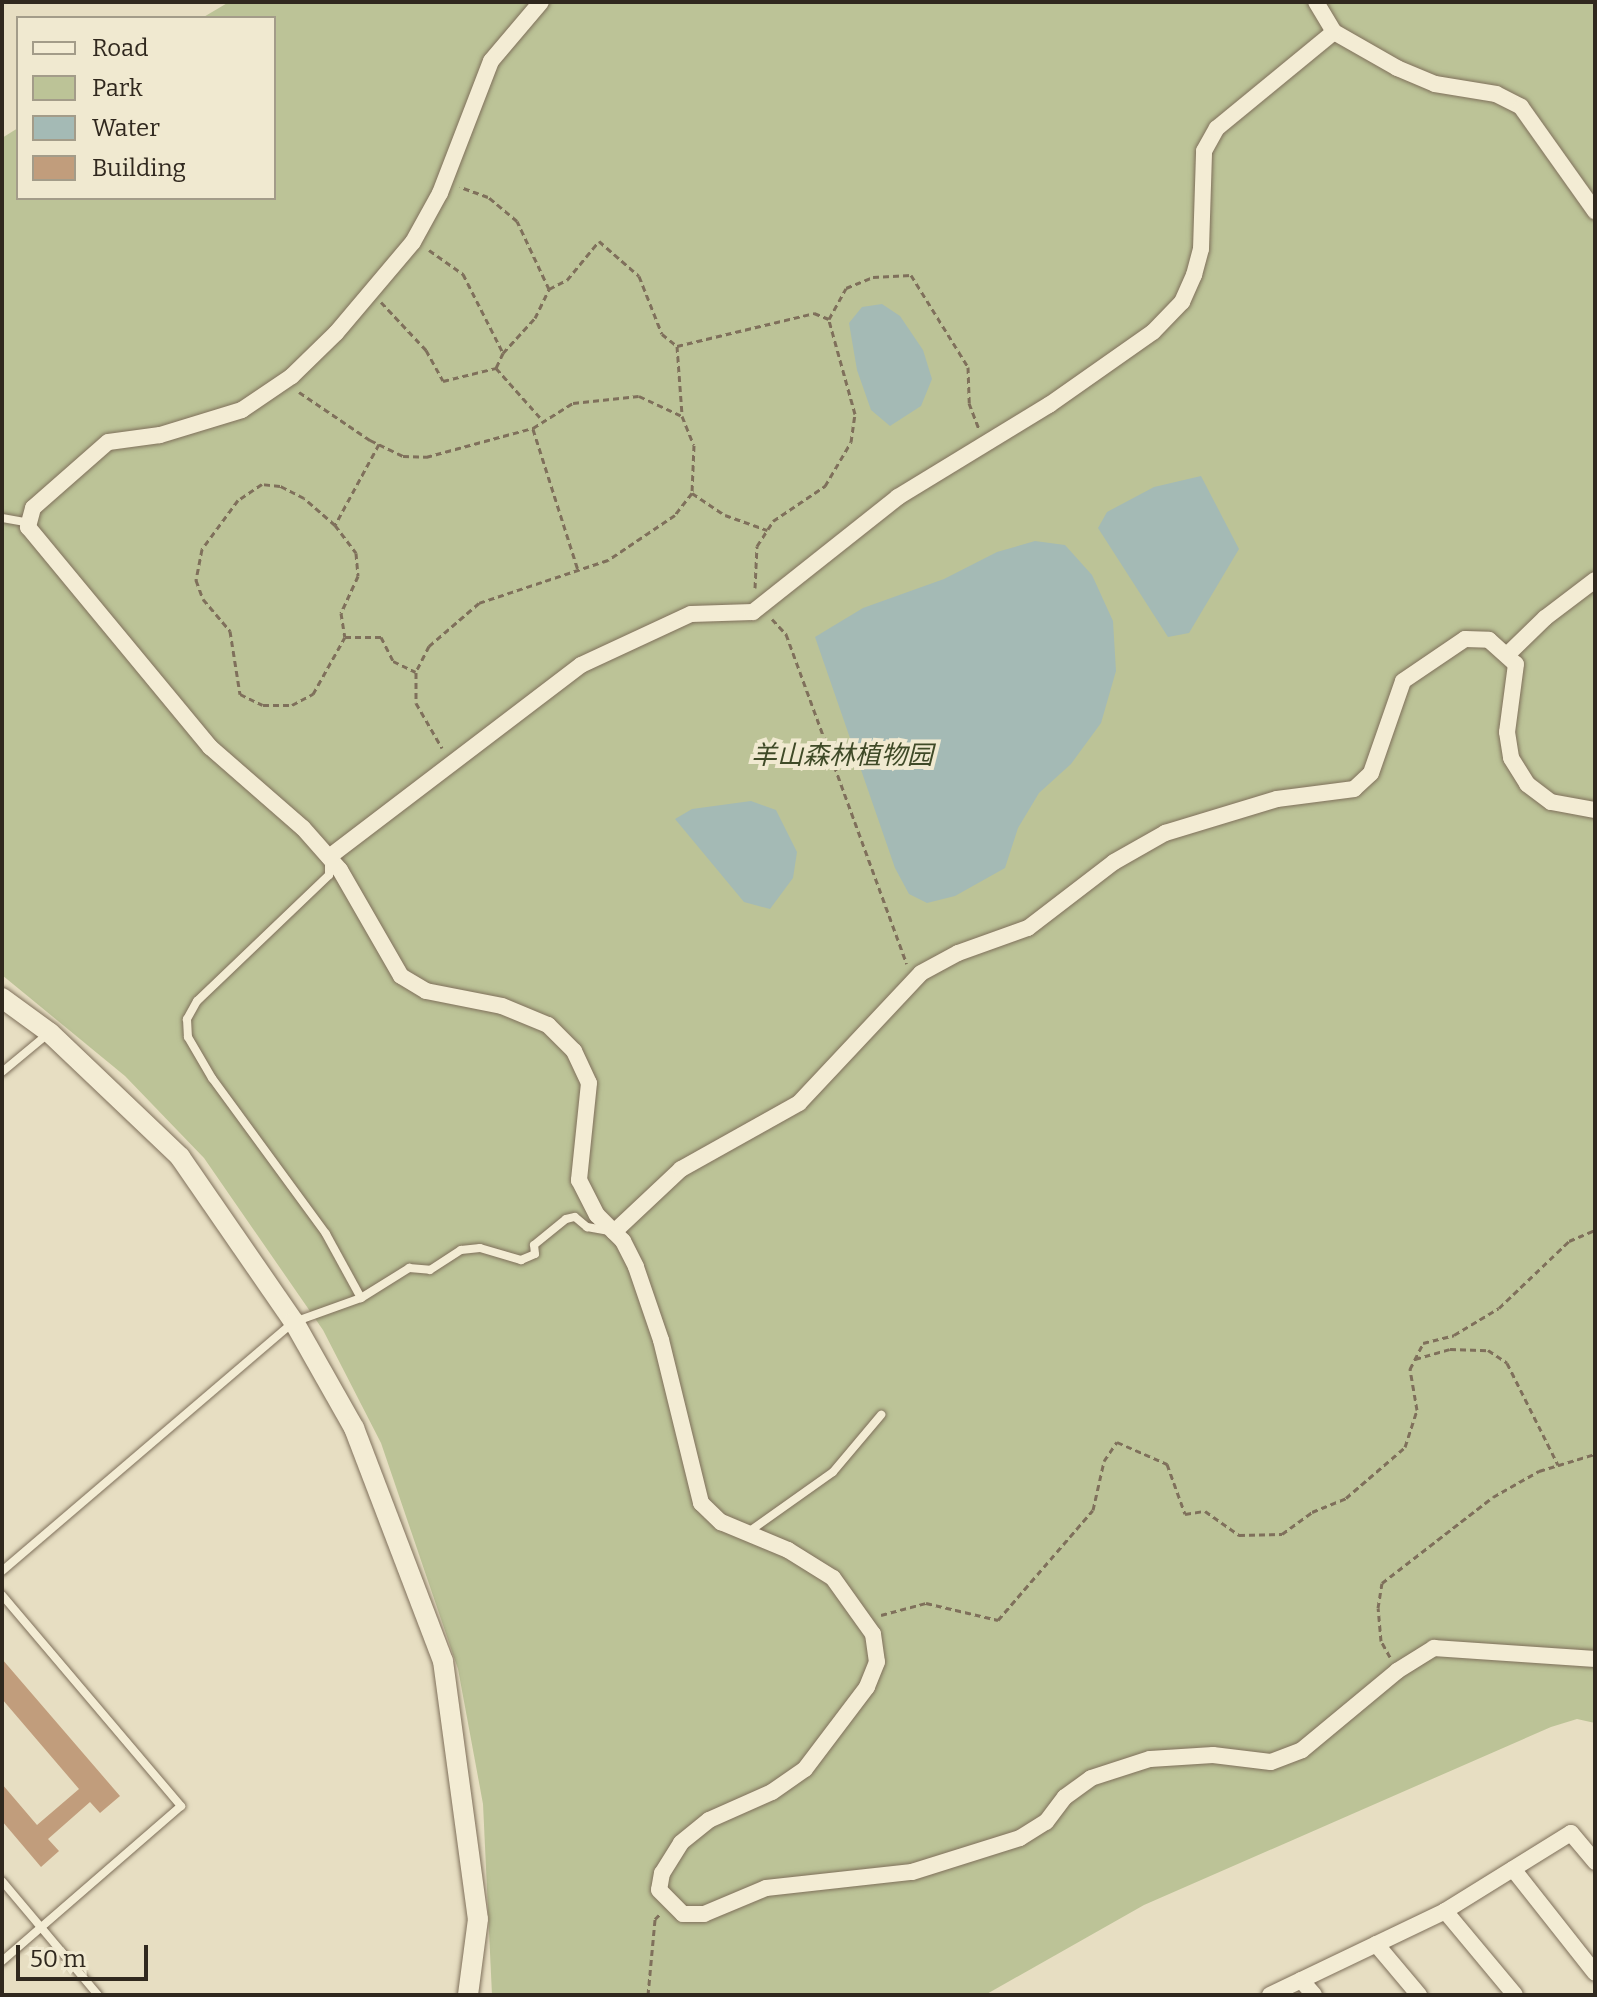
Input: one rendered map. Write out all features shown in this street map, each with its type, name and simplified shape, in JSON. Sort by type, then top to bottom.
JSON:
[{"type":"street","points":[[541,2],[491,61],[445,181],[413,242],[373,294],[284,382],[242,410],[160,435],[108,442],[33,508],[29,523],[42,546],[210,747],[329,857],[401,976],[426,991],[502,1006],[548,1025],[574,1051],[589,1083],[579,1180],[597,1215],[614,1232],[636,1267],[661,1340],[701,1503],[721,1522],[833,1578],[866,1619],[877,1662],[867,1687],[805,1769],[772,1792],[709,1820],[681,1843],[662,1873],[659,1890],[669,1904],[683,1914],[704,1914],[766,1888],[912,1872],[1020,1838],[1046,1822],[1065,1797],[1091,1778],[1150,1759],[1213,1755],[1271,1762],[1302,1750],[1337,1725],[1397,1671],[1434,1648],[1595,1659]]},
{"type":"street","points":[[1316,2],[1334,32],[1435,84],[1496,94],[1521,107],[1595,211]]},
{"type":"street","points":[[329,857],[581,665],[691,614],[757,610],[898,497],[1112,362],[1182,302],[1201,249],[1204,151],[1217,128],[1334,32]]},
{"type":"street","points":[[1508,654],[1545,618],[1595,580]]},
{"type":"street","points":[[614,1232],[681,1169],[799,1103],[916,978],[958,953],[1028,928],[1114,862],[1165,833],[1277,799],[1354,789],[1371,773],[1403,681],[1465,639],[1489,640],[1516,664],[1507,732],[1511,758],[1527,784],[1551,802],[1595,810]]},
{"type":"street","points":[[2,998],[50,1033],[180,1157],[294,1322],[354,1428],[443,1661],[478,1919],[468,1995]]},
{"type":"street","points":[[1270,1995],[1445,1911],[1571,1833],[1595,1862]]},
{"type":"street","points":[[1513,1869],[1595,1973]]},
{"type":"street","points":[[1445,1911],[1515,1995]]},
{"type":"street","points":[[1376,1944],[1419,1995]]},
{"type":"street","points":[[1301,1980],[1314,1995]]},
{"type":"lane","points":[[2,518],[29,523]]},
{"type":"lane","points":[[329,857],[329,875],[197,1001],[187,1019],[188,1037],[212,1078],[326,1234],[361,1298]]},
{"type":"lane","points":[[2,1072],[50,1033]]},
{"type":"lane","points":[[2,1571],[294,1322],[361,1298],[409,1268],[430,1270],[461,1250],[480,1248],[521,1260],[535,1254],[534,1245],[566,1219],[575,1217],[587,1227],[614,1232]]},
{"type":"lane","points":[[746,1533],[833,1472],[881,1415]]},
{"type":"lane","points":[[2,1595],[181,1806],[2,1961]]},
{"type":"lane","points":[[2,1881],[98,1995]]},
{"type":"path","points":[[445,181],[488,197],[517,221],[549,289]]},
{"type":"path","points":[[453,765],[416,703],[416,672],[429,646],[479,603],[608,560],[675,515],[692,493],[694,445],[682,416],[677,346],[662,334],[639,276],[599,241],[567,280],[549,289],[535,318],[503,353],[496,368]]},
{"type":"path","points":[[413,242],[463,274],[503,353]]},
{"type":"path","points":[[916,978],[903,958],[786,634],[757,610],[757,546],[767,530],[825,486],[851,442],[855,414],[829,319],[846,288],[873,277],[911,275],[968,367],[973,420],[988,442]]},
{"type":"path","points":[[373,294],[426,350],[443,381],[496,368]]},
{"type":"path","points":[[677,346],[814,313],[829,319]]},
{"type":"path","points":[[496,368],[543,421]]},
{"type":"path","points":[[284,382],[379,444],[403,456],[426,457],[533,428],[573,403],[639,396],[682,416]]},
{"type":"path","points":[[533,428],[578,570]]},
{"type":"path","points":[[335,525],[379,444]]},
{"type":"path","points":[[262,484],[280,486],[304,498],[335,525],[356,553],[358,576],[341,613],[345,637],[313,694],[292,705],[263,705],[240,694],[230,631],[203,599],[196,580],[202,549],[238,500],[262,484]]},
{"type":"path","points":[[692,493],[725,515],[767,530]]},
{"type":"path","points":[[345,637],[381,637],[393,661],[416,672]]},
{"type":"path","points":[[866,1619],[926,1603],[998,1620],[1093,1510],[1104,1461],[1117,1442],[1167,1464],[1185,1514],[1205,1511],[1239,1535],[1282,1534],[1312,1512],[1346,1498],[1405,1447],[1417,1410],[1410,1369],[1423,1343],[1454,1335],[1499,1308],[1569,1241],[1595,1230]]},
{"type":"path","points":[[1415,1359],[1450,1349],[1488,1350],[1507,1363],[1558,1465]]},
{"type":"path","points":[[1397,1671],[1381,1641],[1382,1583],[1493,1497],[1558,1465],[1595,1454]]},
{"type":"path","points":[[648,1995],[655,1919],[669,1904]]},
{"type":"green space","name":"羊山森林植物园","points":[[229,2],[1595,2],[1595,1723],[1577,1719],[1551,1727],[1144,1905],[985,1995],[492,1995],[483,1804],[458,1669],[381,1443],[323,1330],[204,1158],[125,1076],[2,975],[2,138],[16,129],[16,200],[276,200],[276,16],[205,16]]},
{"type":"water","points":[[882,304],[900,316],[923,350],[932,379],[921,406],[890,426],[871,410],[857,370],[849,323],[862,307]]},
{"type":"water","points":[[1201,476],[1239,549],[1189,633],[1168,637],[1098,528],[1107,512],[1154,487]]},
{"type":"water","points":[[1035,541],[1065,545],[1092,575],[1113,621],[1116,671],[1101,723],[1071,764],[1039,793],[1018,828],[1005,868],[955,896],[927,903],[909,894],[895,868],[815,637],[863,608],[944,579],[997,552]]},
{"type":"water","points":[[751,801],[776,810],[797,852],[793,878],[770,909],[744,902],[675,819],[692,809]]},
{"type":"building","points":[[2,1659],[120,1796],[100,1813],[90,1802],[48,1839],[59,1851],[41,1867],[2,1821],[2,1784],[37,1825],[79,1789],[2,1699]]}]
